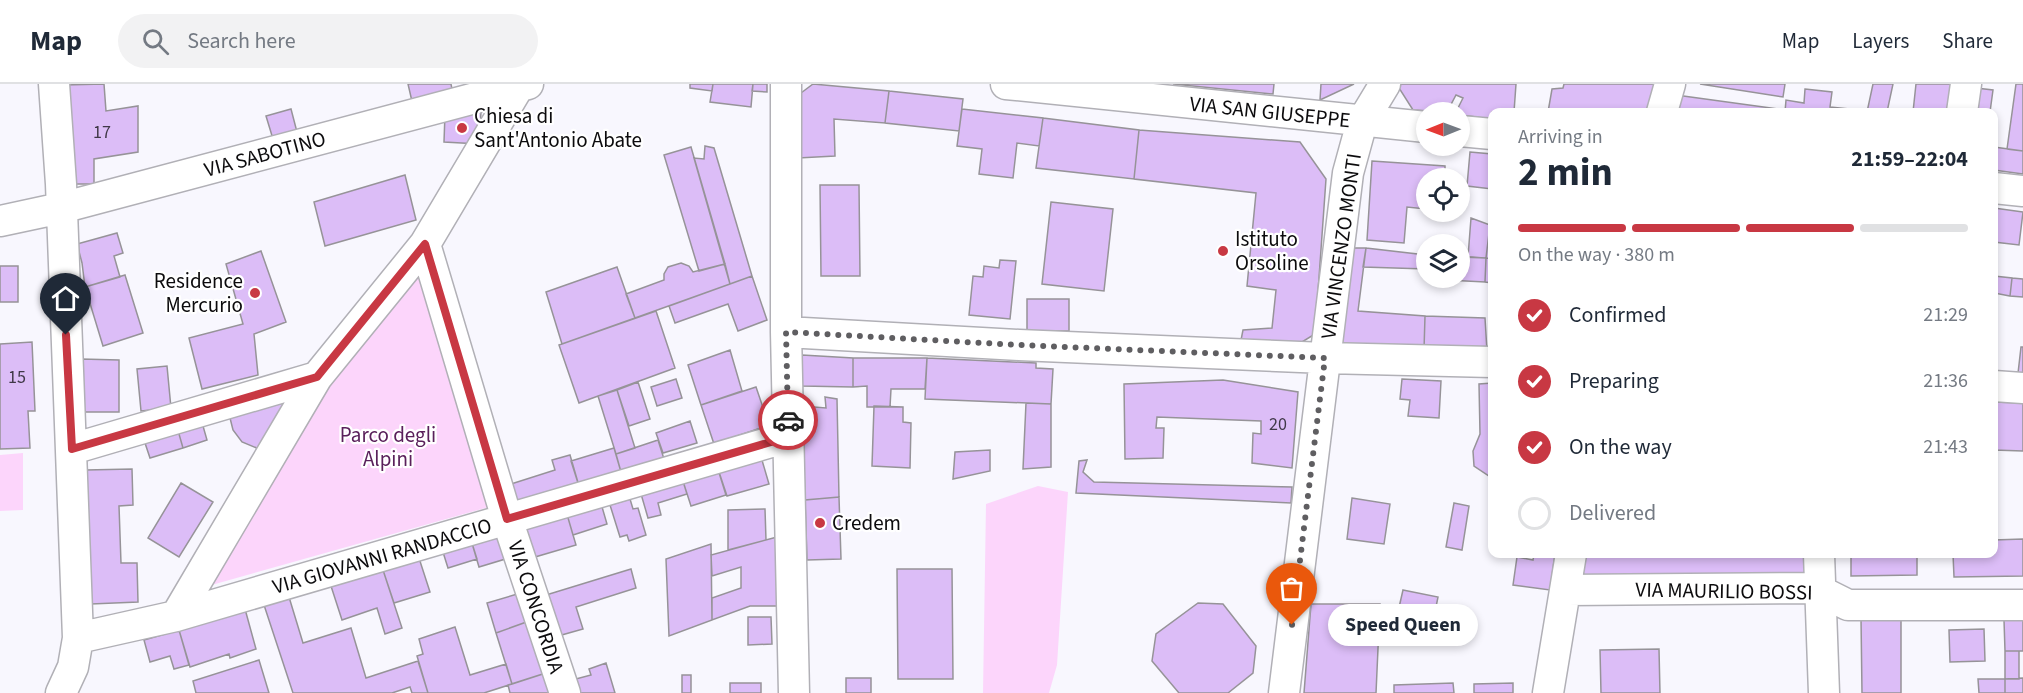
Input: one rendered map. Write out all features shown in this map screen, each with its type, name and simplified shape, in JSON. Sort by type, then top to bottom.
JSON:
[{"type":"street","points":[[54,84],[72,449],[78,638],[73,667],[61,693]]},
{"type":"street","points":[[786,84],[786,332],[794,693]]},
{"type":"street","name":"VIA SAN GIUSEPPE","points":[[1006,84],[1416,126]]},
{"type":"street","name":"VIA VINCENZO MONTI","points":[[1284,693],[1348,172],[1362,122],[1385,84]]},
{"type":"street","points":[[1663,108],[1670,84]]},
{"type":"street","points":[[1963,108],[1966,84]]},
{"type":"street","points":[[176,616],[317,377],[425,244],[523,85]]},
{"type":"street","name":"VIA SABOTINO","points":[[0,221],[61,208],[523,85]]},
{"type":"street","points":[[1470,132],[1488,134]]},
{"type":"street","points":[[1998,188],[2023,191]]},
{"type":"street","name":"VIA CONCORDIA","points":[[425,244],[507,519],[565,693]]},
{"type":"street","points":[[786,332],[1019,345],[1325,358],[1488,362]]},
{"type":"street","points":[[72,449],[317,377]]},
{"type":"street","points":[[1998,386],[2023,388]]},
{"type":"street","name":"VIA GIOVANNI RANDACCIO","points":[[78,638],[176,616],[788,437]]},
{"type":"street","points":[[1548,693],[1571,558]]},
{"type":"street","points":[[1820,558],[1824,693]]},
{"type":"street","name":"VIA MAURILIO BOSSI","points":[[1567,590],[1807,588],[1820,591],[1848,605],[2023,605]]},
{"type":"green space","name":"Parco degli Alpini","points":[[418,267],[496,505],[201,588],[328,383]]},
{"type":"green space","points":[[23,453],[23,510],[0,511],[0,455]]},
{"type":"green space","points":[[1038,486],[1068,492],[1057,665],[1049,693],[983,693],[986,504]]},
{"type":"building","points":[[104,84],[106,111],[138,106],[138,152],[94,159],[94,184],[68,184],[64,85]]},
{"type":"building","points":[[408,84],[451,84],[454,99],[414,110]]},
{"type":"building","points":[[690,84],[713,84],[712,91],[690,88]]},
{"type":"building","points":[[713,84],[753,84],[751,107],[710,102]]},
{"type":"building","points":[[753,84],[767,84],[767,92],[752,91]]},
{"type":"building","points":[[813,84],[889,91],[885,123],[834,119],[835,156],[798,158],[797,96]]},
{"type":"building","points":[[1173,84],[1274,84],[1273,94]]},
{"type":"building","points":[[1321,84],[1354,84],[1320,100]]},
{"type":"building","points":[[1401,84],[1516,84],[1514,108],[1488,108],[1488,118],[1470,116],[1470,102],[1461,102],[1463,98],[1456,95],[1452,102],[1416,102],[1416,110],[1413,110],[1399,88]]},
{"type":"building","points":[[1564,84],[1659,84],[1654,108],[1549,108],[1552,89],[1563,88]]},
{"type":"building","points":[[1700,84],[1785,84],[1783,97]]},
{"type":"building","points":[[1873,84],[1893,84],[1888,108],[1868,108]]},
{"type":"building","points":[[1916,84],[1951,84],[1948,108],[1913,108]]},
{"type":"building","points":[[2016,84],[2023,84],[2023,151],[2007,149]]},
{"type":"building","points":[[1976,88],[1993,90],[1991,108],[1974,108]]},
{"type":"building","points":[[1805,89],[1832,92],[1830,107],[1840,108],[1785,108],[1786,100],[1804,103]]},
{"type":"building","points":[[889,91],[963,99],[959,131],[885,123]]},
{"type":"building","points":[[1676,95],[1770,108],[1674,108]]},
{"type":"building","points":[[291,109],[297,132],[273,139],[266,116]]},
{"type":"building","points":[[962,109],[1043,118],[1039,146],[1017,143],[1013,178],[979,174],[982,149],[957,146]]},
{"type":"building","name":"Chiesa di Sant'Antonio Abate","points":[[481,112],[479,144],[444,142],[445,114]]},
{"type":"building","points":[[1043,118],[1139,130],[1134,179],[1036,168]]},
{"type":"building","points":[[1139,130],[1300,142],[1326,179],[1315,334],[1302,342],[1241,340],[1243,330],[1272,328],[1276,290],[1247,286],[1256,193],[1134,179]]},
{"type":"building","points":[[705,146],[714,148],[752,276],[730,284],[694,158],[704,159]]},
{"type":"building","points":[[691,147],[725,264],[699,271],[664,155]]},
{"type":"building","points":[[1998,148],[2023,151],[2023,174],[1998,171]]},
{"type":"building","points":[[1470,152],[1488,154],[1488,189],[1470,186]]},
{"type":"building","points":[[1372,161],[1445,166],[1445,168],[1416,168],[1416,208],[1407,207],[1404,243],[1367,240]]},
{"type":"building","points":[[405,175],[416,220],[325,246],[314,202]]},
{"type":"building","points":[[820,185],[859,185],[860,276],[821,276]]},
{"type":"building","points":[[1051,202],[1113,209],[1104,291],[1042,284]]},
{"type":"building","points":[[1998,209],[2023,212],[2019,245],[1998,242]]},
{"type":"building","points":[[1471,218],[1488,224],[1486,258],[1470,257]]},
{"type":"building","points":[[117,233],[123,253],[114,256],[120,277],[85,287],[77,244]]},
{"type":"building","points":[[1346,248],[1366,248],[1358,311],[1425,316],[1424,350],[1344,350],[1334,339]]},
{"type":"building","points":[[1366,248],[1416,254],[1416,269],[1363,267]]},
{"type":"building","name":"Residence Mercurio","points":[[261,251],[286,322],[254,334],[258,375],[202,389],[189,338],[243,324],[226,264]]},
{"type":"building","points":[[1470,257],[1486,258],[1485,282],[1470,281]]},
{"type":"building","points":[[1486,258],[1488,258],[1488,282],[1485,282]]},
{"type":"building","points":[[1000,260],[1016,261],[1010,319],[969,315],[973,276],[983,277],[984,266],[999,268]]},
{"type":"building","points":[[681,263],[689,266],[693,272],[725,264],[730,284],[635,318],[626,294],[664,280],[668,267]]},
{"type":"building","points":[[0,266],[18,266],[18,302],[0,302]]},
{"type":"building","points":[[617,267],[635,318],[562,344],[546,292]]},
{"type":"building","points":[[125,275],[143,333],[103,346],[85,287]]},
{"type":"building","points":[[752,276],[767,320],[738,331],[728,304],[675,323],[669,306]]},
{"type":"building","points":[[1998,276],[2012,278],[2010,296],[1998,294]]},
{"type":"building","points":[[2012,278],[2023,279],[2023,297],[2010,296]]},
{"type":"building","points":[[1027,299],[1069,299],[1069,331],[1027,331]]},
{"type":"building","points":[[656,311],[675,368],[579,403],[559,345]]},
{"type":"building","points":[[1425,316],[1485,318],[1487,351],[1424,350]]},
{"type":"building","points":[[32,342],[35,411],[28,411],[30,448],[0,449],[0,344]]},
{"type":"building","points":[[2021,347],[2023,347],[2023,381],[2017,382]]},
{"type":"building","points":[[730,350],[742,391],[701,405],[688,365]]},
{"type":"building","points":[[802,355],[853,358],[853,387],[802,386]]},
{"type":"building","points":[[853,358],[927,358],[925,389],[891,389],[890,407],[867,407],[867,386],[853,387]]},
{"type":"building","points":[[927,358],[1036,363],[1036,368],[1053,369],[1051,404],[925,399]]},
{"type":"building","points":[[81,359],[119,360],[119,412],[81,412]]},
{"type":"building","points":[[167,366],[171,408],[141,411],[137,369]]},
{"type":"building","points":[[676,379],[682,398],[657,406],[651,387]]},
{"type":"building","points":[[1402,379],[1441,381],[1439,418],[1408,416],[1410,400],[1400,399]]},
{"type":"building","points":[[1223,380],[1298,392],[1292,468],[1252,463],[1253,433],[1261,434],[1261,421],[1157,417],[1156,428],[1164,428],[1163,458],[1125,459],[1124,384]]},
{"type":"building","points":[[638,382],[650,419],[629,426],[617,390]]},
{"type":"building","points":[[1488,383],[1488,475],[1474,466],[1473,451],[1480,434],[1479,384]]},
{"type":"building","points":[[756,387],[769,425],[714,444],[701,405]]},
{"type":"building","points":[[617,390],[635,448],[616,454],[598,396]]},
{"type":"building","points":[[825,397],[837,399],[839,497],[805,500],[802,406],[826,408]]},
{"type":"building","points":[[279,399],[287,409],[264,451],[242,442],[233,430],[228,410]]},
{"type":"building","points":[[1998,402],[2023,403],[2023,451],[1998,450]]},
{"type":"building","points":[[1026,403],[1051,404],[1051,467],[1023,469]]},
{"type":"building","points":[[874,406],[903,407],[903,422],[911,423],[910,468],[872,466]]},
{"type":"building","points":[[201,419],[207,440],[183,448],[177,427]]},
{"type":"building","points":[[690,421],[697,443],[663,453],[656,433]]},
{"type":"building","points":[[177,427],[183,448],[150,458],[143,437]]},
{"type":"building","points":[[658,440],[664,459],[621,472],[616,454]]},
{"type":"building","points":[[614,448],[621,472],[579,486],[571,461]]},
{"type":"building","points":[[759,450],[769,484],[727,496],[716,463]]},
{"type":"building","points":[[990,450],[990,471],[953,479],[955,452]]},
{"type":"building","points":[[570,455],[579,486],[517,505],[511,484],[555,470],[552,460]]},
{"type":"building","points":[[1087,460],[1083,472],[1094,482],[1292,487],[1291,503],[1076,493],[1079,461]]},
{"type":"building","points":[[716,463],[726,495],[691,506],[681,475]]},
{"type":"building","points":[[132,469],[133,505],[119,506],[121,563],[137,563],[138,602],[91,604],[86,470]]},
{"type":"building","points":[[681,475],[687,494],[658,503],[661,515],[648,518],[639,487]]},
{"type":"building","points":[[181,483],[213,502],[179,557],[148,538]]},
{"type":"building","points":[[839,497],[841,559],[807,560],[805,500]]},
{"type":"building","points":[[1352,498],[1390,504],[1384,544],[1347,539]]},
{"type":"building","points":[[630,499],[633,509],[638,508],[646,535],[629,541],[627,535],[620,537],[610,505]]},
{"type":"building","points":[[600,500],[607,524],[573,535],[566,511]]},
{"type":"building","points":[[1454,503],[1469,506],[1462,550],[1446,547]]},
{"type":"building","points":[[765,509],[766,540],[728,550],[728,510]]},
{"type":"building","points":[[566,511],[576,545],[535,557],[524,524]]},
{"type":"building","points":[[504,530],[512,557],[479,567],[471,540]]},
{"type":"building","points":[[777,537],[778,606],[750,606],[712,620],[712,598],[741,588],[741,567],[712,576],[711,555]]},
{"type":"building","points":[[2023,539],[2023,576],[1954,577],[1953,558],[1998,558],[1998,540]]},
{"type":"building","points":[[471,540],[477,559],[448,568],[442,549]]},
{"type":"building","points":[[711,544],[712,620],[669,636],[666,559]]},
{"type":"building","points":[[418,555],[430,592],[394,603],[382,567]]},
{"type":"building","points":[[1517,558],[1533,560],[1533,558],[1554,558],[1550,590],[1513,585]]},
{"type":"building","points":[[1583,558],[1811,558],[1811,575],[1581,577]]},
{"type":"building","points":[[1851,558],[1917,558],[1917,575],[1851,576]]},
{"type":"building","points":[[382,567],[402,628],[385,634],[377,608],[342,620],[330,583]]},
{"type":"building","points":[[631,569],[636,588],[576,607],[583,629],[558,636],[546,595]]},
{"type":"building","points":[[897,569],[952,569],[953,679],[898,679]]},
{"type":"building","points":[[1403,590],[1438,597],[1431,632],[1395,625]]},
{"type":"building","points":[[524,592],[532,620],[496,633],[487,603]]},
{"type":"building","points":[[289,597],[303,643],[351,628],[366,678],[418,661],[428,693],[412,693],[410,687],[392,693],[293,693],[264,605]]},
{"type":"building","points":[[1198,603],[1223,604],[1256,646],[1253,673],[1228,693],[1179,693],[1152,661],[1156,634]]},
{"type":"building","points":[[1311,604],[1380,604],[1376,693],[1304,693]]},
{"type":"building","points":[[245,609],[256,649],[230,658],[229,654],[190,667],[179,630]]},
{"type":"building","points":[[748,617],[771,617],[772,644],[748,645]]},
{"type":"building","points":[[1861,618],[1901,618],[1901,693],[1862,693]]},
{"type":"building","points":[[532,620],[549,672],[512,684],[496,633]]},
{"type":"building","points":[[2004,620],[2023,620],[2023,651],[2005,651]]},
{"type":"building","points":[[455,627],[470,675],[506,664],[512,684],[484,693],[428,693],[417,656],[423,654],[419,639]]},
{"type":"building","points":[[1984,629],[1985,661],[1950,662],[1949,630]]},
{"type":"building","points":[[179,630],[189,665],[174,669],[170,656],[150,662],[144,640]]},
{"type":"building","points":[[1659,649],[1660,693],[1601,693],[1600,650]]},
{"type":"building","points":[[2005,651],[2019,651],[2019,679],[2005,679]]},
{"type":"building","points":[[259,660],[269,693],[196,693],[193,681]]},
{"type":"building","points":[[606,663],[615,693],[576,693],[572,680],[591,675],[589,669]]},
{"type":"building","points":[[549,672],[556,693],[510,693],[508,685]]},
{"type":"building","points":[[682,675],[691,675],[691,693],[682,693]]},
{"type":"building","points":[[846,678],[871,678],[871,693],[846,693]]},
{"type":"building","points":[[2023,678],[2023,693],[2005,693],[2005,679]]},
{"type":"building","points":[[1978,679],[2005,679],[2005,693],[1979,693]]},
{"type":"building","points":[[730,683],[761,683],[761,693],[730,693]]},
{"type":"building","points":[[1453,683],[1454,693],[1394,693],[1394,685]]},
{"type":"building","points":[[1513,683],[1513,693],[1474,693],[1474,684]]},
{"type":"way so far","points":[[788,420],[786,332],[1325,358],[1292,625]]},
{"type":"place","name":"Chiesa di Sant'Antonio Abate","points":[[462,128]]},
{"type":"place","name":"Istituto Orsoline","points":[[1223,251]]},
{"type":"place","name":"Residence Mercurio","points":[[255,293]]},
{"type":"place","name":"Credem","points":[[820,523]]},
{"type":"place","name":"Speed Queen","points":[[1292,625]]},
{"type":"route","points":[[66,335],[72,449],[317,377],[425,244],[507,519],[788,437],[788,420]]}]
